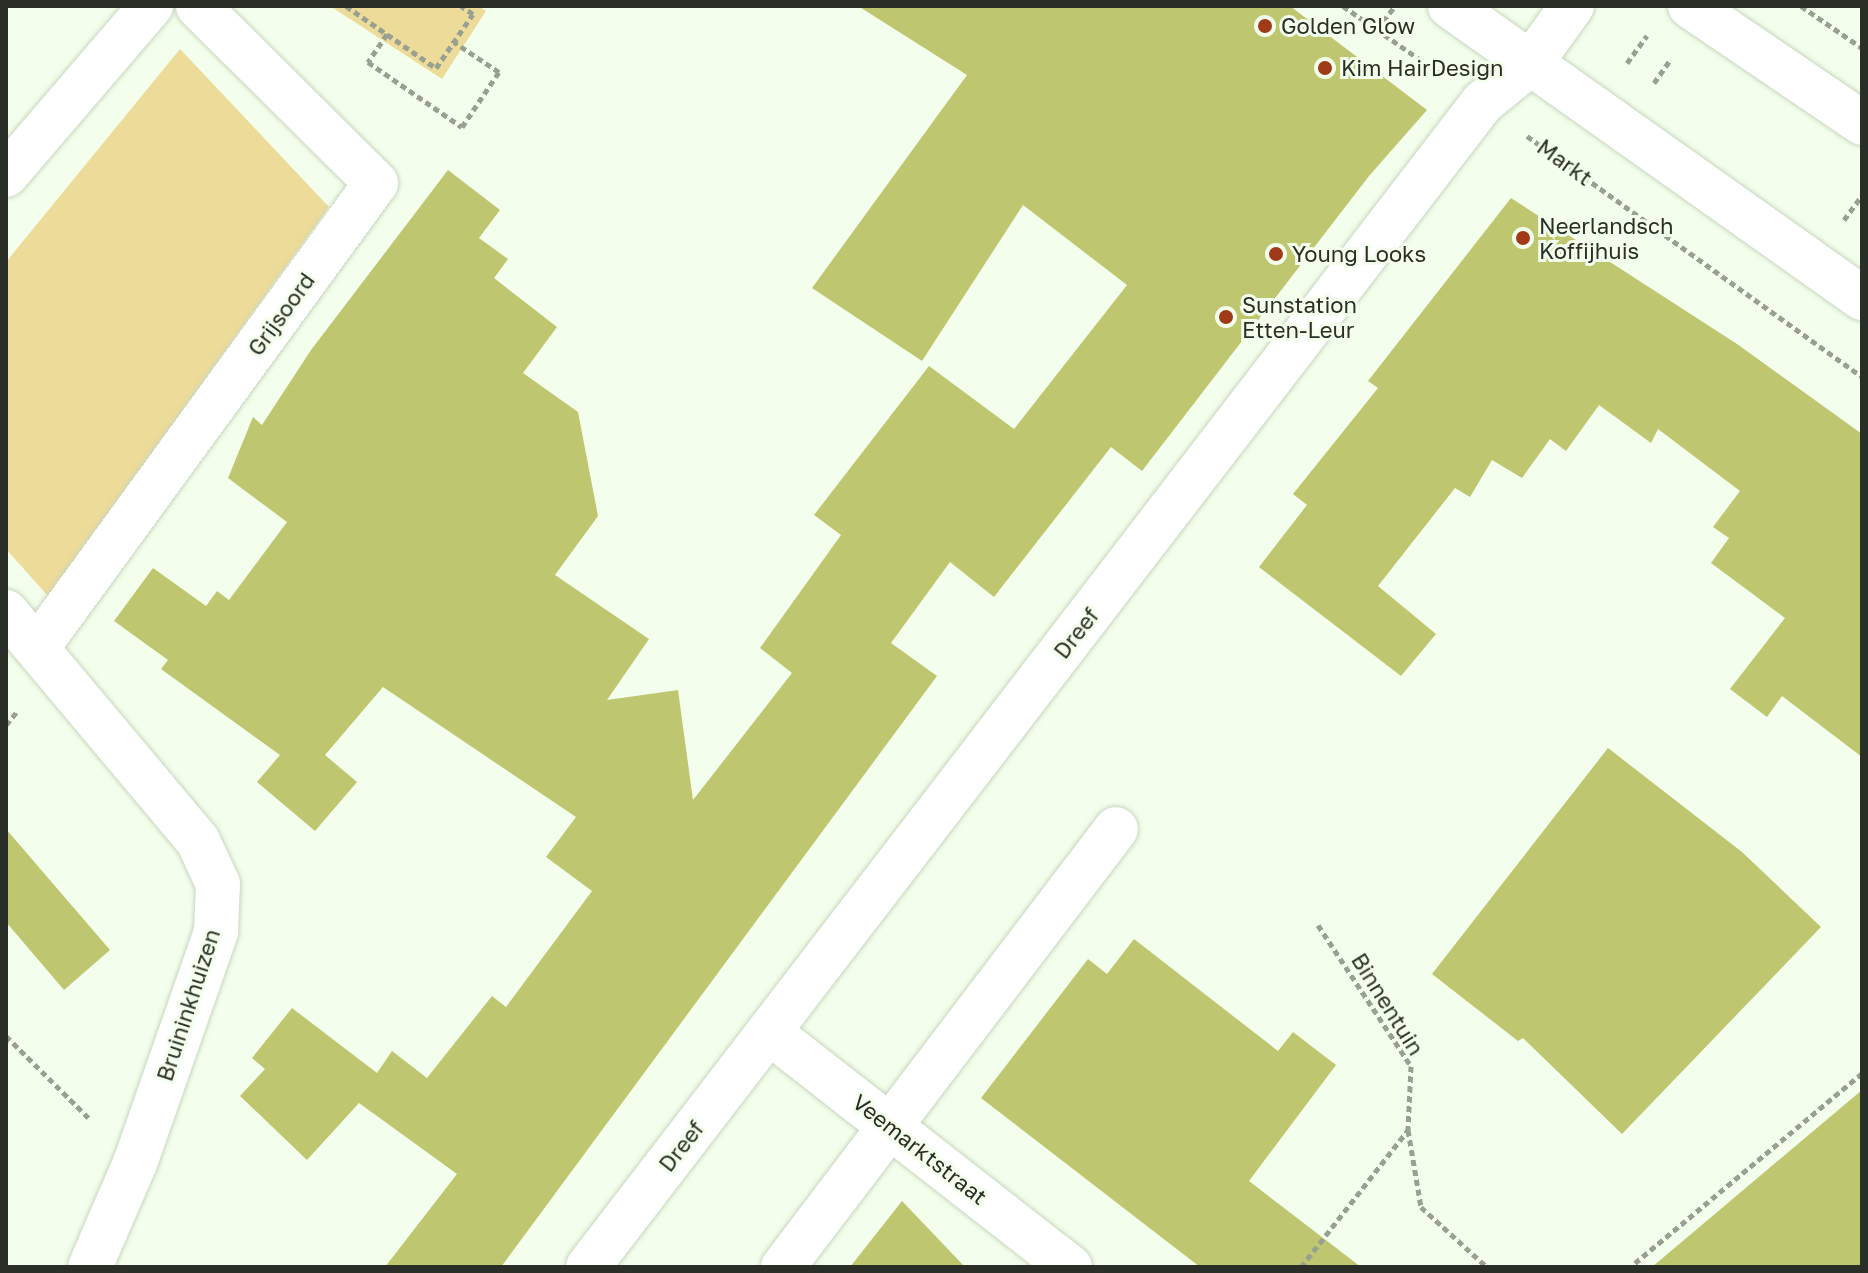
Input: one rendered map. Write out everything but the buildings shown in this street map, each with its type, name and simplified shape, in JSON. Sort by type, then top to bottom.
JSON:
[{"type":"street","points":[[6,175],[151,6]]},
{"type":"street","name":"Grijsoord","points":[[37,648],[376,183],[198,6]]},
{"type":"street","points":[[1450,6],[1862,298]]},
{"type":"street","name":"Dreef","points":[[588,1267],[1482,103],[1531,63],[1572,6]]},
{"type":"street","points":[[1690,6],[1862,123]]},
{"type":"street","name":"Bruininkhuizen","points":[[6,612],[198,841],[218,884],[216,932],[135,1163],[90,1267]]},
{"type":"street","points":[[783,1267],[1116,829]]},
{"type":"street","name":"Veemarktstraat","points":[[769,1032],[1070,1267]]},
{"type":"path","points":[[346,6],[436,68],[473,14],[461,6]]},
{"type":"path","name":"Markt","points":[[1343,6],[1862,377]]},
{"type":"path","points":[[1377,29],[1395,6]]},
{"type":"path","points":[[1801,6],[1862,48]]},
{"type":"path","points":[[387,34],[368,62],[462,127],[499,72],[454,42]]},
{"type":"path","name":"Binnentuin","points":[[1318,925],[1411,1066],[1408,1130],[1421,1207],[1487,1267]]},
{"type":"path","points":[[6,1036],[135,1163]]},
{"type":"path","points":[[1628,1267],[1637,1265],[1862,1073]]},
{"type":"path","points":[[1301,1267],[1408,1130]]},
{"type":"shaded area","points":[[330,6],[478,6],[486,11],[442,79]]},
{"type":"shaded area","points":[[180,49],[329,207],[48,596],[6,549],[6,262]]},
{"type":"place","name":"Golden Glow","points":[[1265,26]]},
{"type":"place","name":"Kim HairDesign","points":[[1325,68]]},
{"type":"place","name":"Neerlandsch Koffijhuis","points":[[1523,238]]},
{"type":"place","name":"Young Looks","points":[[1276,254]]},
{"type":"place","name":"Sunstation Etten-Leur","points":[[1226,317]]}]
